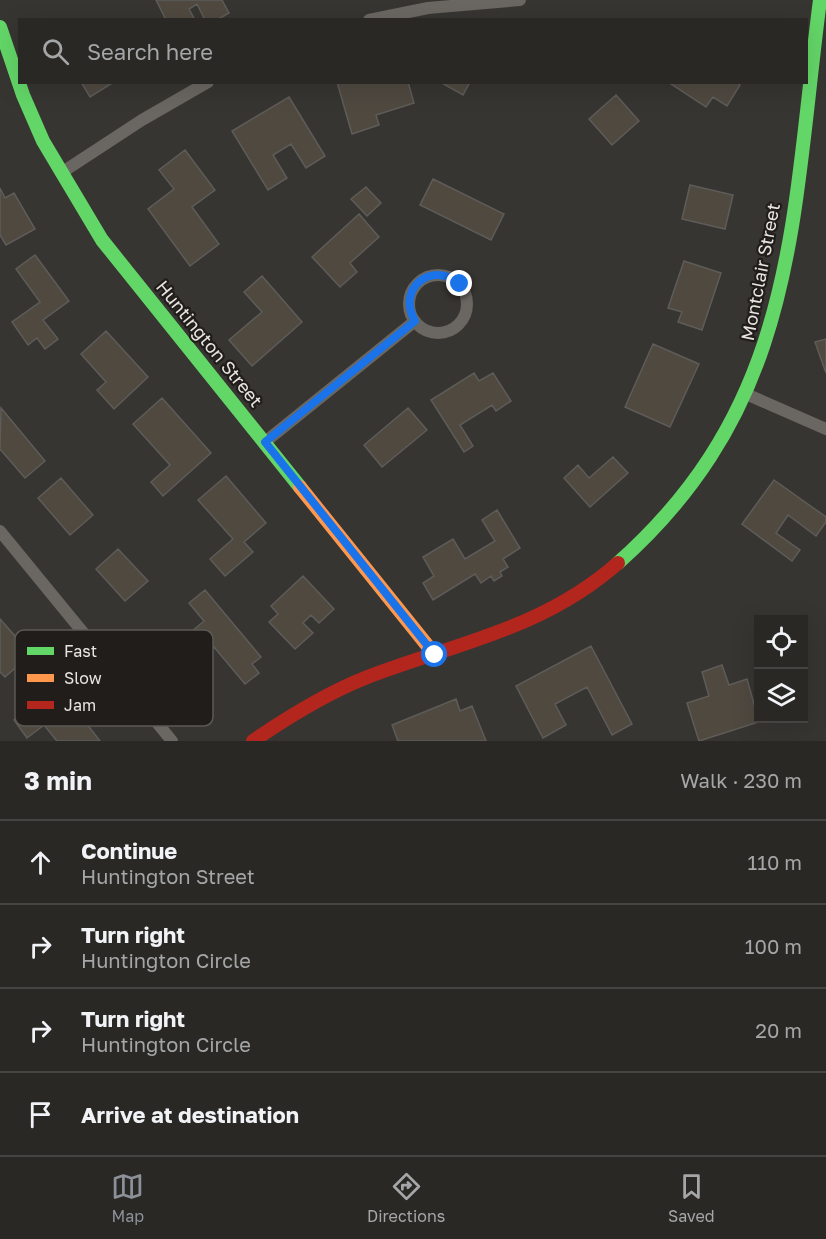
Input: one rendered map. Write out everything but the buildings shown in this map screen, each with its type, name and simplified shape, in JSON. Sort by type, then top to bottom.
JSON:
[{"type":"street","points":[[379,18],[428,8],[520,0]]},
{"type":"street","name":"Montclair Street","points":[[253,741],[290,716],[337,691],[489,638],[532,620],[590,584],[626,556],[660,525],[696,482],[727,434],[746,394],[766,342],[780,286],[822,4]]},
{"type":"street","name":"Huntington Street","points":[[0,27],[18,78]]},
{"type":"street","name":"Huntington Street","points":[[20,84],[32,118],[61,173],[108,248],[435,655]]},
{"type":"street","points":[[61,173],[147,117],[205,84]]},
{"type":"street","points":[[438,274],[446,275],[454,279],[465,291],[468,308],[465,316],[451,330],[431,332],[415,321],[409,302],[411,293],[422,280],[438,274]]},
{"type":"street","points":[[265,442],[415,321]]},
{"type":"street","points":[[746,394],[826,429]]},
{"type":"street","points":[[0,531],[81,630]]},
{"type":"street","points":[[160,726],[172,741]]},
{"type":"traffic: fast","points":[[618,563],[677,502],[721,439],[753,373],[776,304],[791,233],[820,0]]},
{"type":"traffic: fast","points":[[0,27],[18,80]]},
{"type":"traffic: fast","points":[[19,84],[43,141],[102,240],[300,487]]},
{"type":"traffic: slow","points":[[300,487],[435,655]]},
{"type":"traffic: jam","points":[[253,741],[307,706],[350,684],[528,620],[589,586],[618,563]]},
{"type":"route","points":[[435,655],[265,442],[415,321],[411,315],[409,302],[415,286],[422,280],[438,274],[446,275],[460,284]]}]
